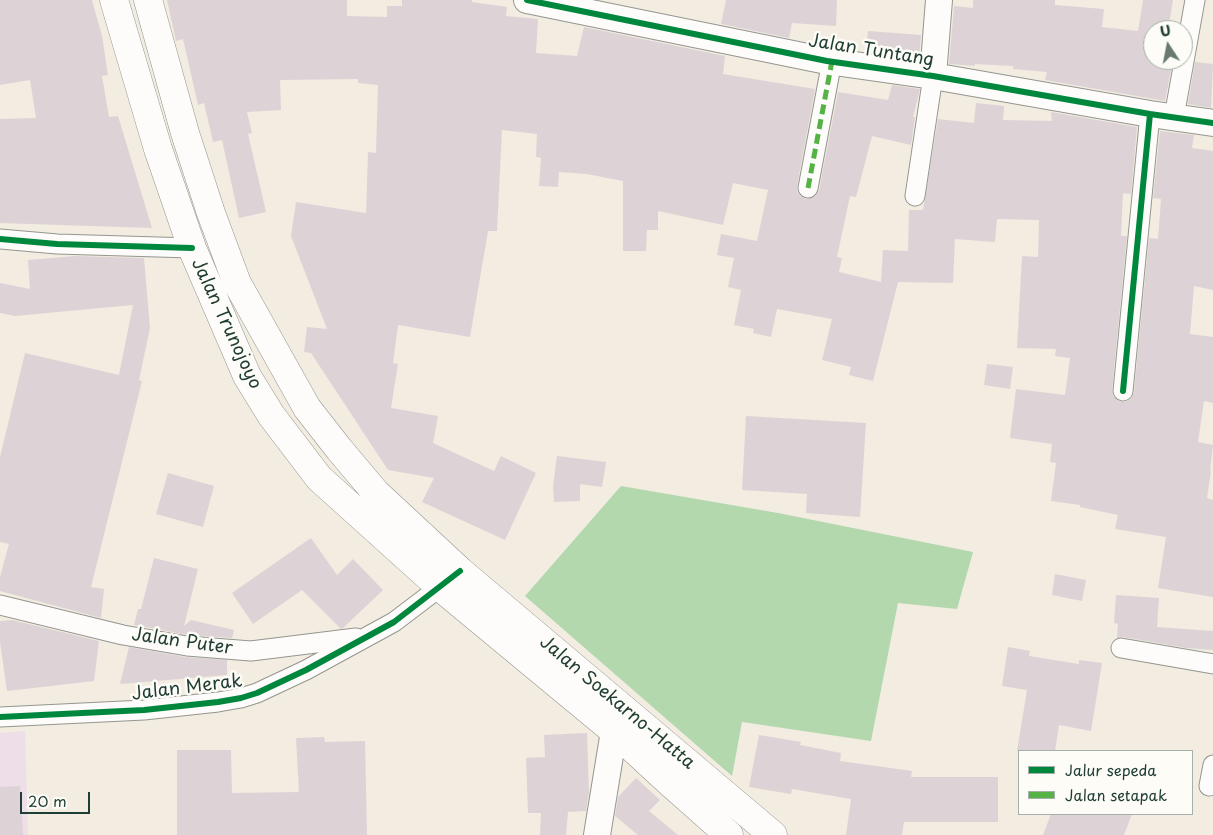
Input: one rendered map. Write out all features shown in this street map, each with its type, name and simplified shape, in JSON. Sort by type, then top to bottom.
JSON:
[{"type":"highway","name":"Jalan Trunojoyo","points":[[114,0],[161,158],[192,248],[247,376],[272,415],[319,478],[450,579]]},
{"type":"highway","name":"Jalan Trunojoyo","points":[[148,0],[185,133],[237,284],[308,408],[376,494],[450,579]]},
{"type":"highway","name":"Jalan Soekarno-Hatta","points":[[450,579],[498,634],[614,730],[729,835]]},
{"type":"highway","name":"Jalan Soekarno-Hatta","points":[[450,579],[773,835]]},
{"type":"street","name":"Jalan Tuntang","points":[[526,0],[832,61],[933,76],[1162,116],[1213,121]]},
{"type":"street","points":[[915,196],[933,76],[939,0]]},
{"type":"street","points":[[1123,391],[1162,116],[1196,0]]},
{"type":"street","points":[[808,188],[832,61]]},
{"type":"street","points":[[0,239],[57,244],[192,248]]},
{"type":"street","name":"Jalan Merak","points":[[0,717],[144,710],[241,698],[257,693],[306,670],[394,622],[450,579]]},
{"type":"street","name":"Jalan Puter","points":[[0,605],[123,634],[187,646],[251,651],[367,637]]},
{"type":"street","points":[[1121,648],[1213,664]]},
{"type":"street","points":[[597,835],[614,730]]},
{"type":"street","points":[[1209,786],[1213,765]]},
{"type":"shaded area","points":[[25,731],[28,835],[0,835],[0,733]]},
{"type":"green space","points":[[621,486],[778,513],[973,552],[957,609],[898,603],[871,741],[742,722],[732,776],[525,596]]},
{"type":"building","points":[[0,0],[92,0],[102,36],[108,75],[102,76],[109,117],[118,116],[152,228],[0,223],[0,119],[36,118],[30,80],[0,85]]},
{"type":"building","points":[[167,0],[347,0],[347,16],[387,17],[387,6],[402,6],[402,0],[472,0],[472,2],[507,7],[506,16],[538,19],[536,53],[577,56],[584,27],[725,56],[723,74],[815,89],[797,186],[800,196],[806,199],[816,196],[819,190],[838,92],[888,100],[892,85],[920,89],[913,117],[915,117],[911,145],[872,136],[856,197],[850,196],[837,257],[842,258],[839,272],[881,282],[883,250],[908,251],[909,210],[923,210],[938,119],[974,123],[976,103],[1004,106],[1003,120],[1052,121],[1051,112],[1137,127],[1131,194],[1123,193],[1121,236],[1127,236],[1112,390],[1113,396],[1121,402],[1128,401],[1134,392],[1149,238],[1158,239],[1161,199],[1153,198],[1160,131],[1194,135],[1192,148],[1213,151],[1213,290],[1194,286],[1190,334],[1213,337],[1213,403],[1204,401],[1198,442],[1213,445],[1207,498],[1213,500],[1213,597],[1158,588],[1166,537],[1115,529],[1118,515],[1080,507],[1080,505],[1051,501],[1056,463],[1050,462],[1052,444],[1010,438],[1016,389],[1065,395],[1070,358],[1055,356],[1056,349],[1017,348],[1022,256],[1038,257],[1039,220],[997,219],[995,242],[955,239],[953,283],[898,282],[873,381],[849,375],[851,367],[822,360],[832,319],[777,309],[771,337],[753,333],[754,329],[734,325],[741,290],[728,287],[734,258],[717,255],[721,234],[757,241],[768,190],[733,183],[723,225],[658,211],[658,230],[647,230],[646,251],[623,251],[623,181],[587,174],[559,172],[558,187],[539,186],[541,158],[536,157],[537,134],[502,130],[497,231],[488,231],[470,337],[398,325],[393,363],[398,364],[391,408],[438,416],[433,443],[494,471],[501,456],[536,473],[505,540],[422,502],[434,478],[388,470],[311,353],[304,352],[307,327],[327,329],[291,236],[296,202],[366,213],[368,152],[376,153],[378,85],[358,83],[358,79],[280,80],[281,110],[247,112],[252,133],[248,134],[266,212],[239,218],[222,140],[213,142],[204,103],[198,105],[183,39],[176,41]]},
{"type":"building","points":[[726,0],[837,0],[836,26],[792,23],[789,38],[721,24]]},
{"type":"building","points":[[973,0],[1055,0],[1055,5],[1104,9],[1102,27],[1138,31],[1143,0],[1173,0],[1170,20],[1143,20],[1143,70],[1171,70],[1165,101],[1045,80],[1047,72],[1013,69],[1013,66],[949,64],[954,6],[973,8]]},
{"type":"building","points":[[868,31],[921,35],[919,59],[866,51]]},
{"type":"building","points":[[1195,62],[1213,64],[1211,108],[1188,104]]},
{"type":"building","points":[[75,256],[144,258],[150,328],[139,380],[142,381],[91,587],[104,589],[101,618],[0,591],[0,577],[9,544],[0,542],[0,457],[25,353],[119,375],[133,305],[15,316],[0,313],[0,283],[30,289],[28,260]]},
{"type":"building","points":[[987,364],[1013,367],[1010,389],[984,385]]},
{"type":"building","points":[[746,416],[866,423],[860,517],[806,513],[807,494],[742,490]]},
{"type":"building","points":[[557,456],[606,462],[602,487],[580,484],[580,501],[554,502],[553,486]]},
{"type":"building","points":[[168,473],[214,486],[203,527],[156,514]]},
{"type":"building","points":[[311,538],[337,575],[353,559],[383,590],[341,629],[302,590],[253,624],[232,593]]},
{"type":"building","points":[[154,558],[198,569],[184,626],[191,620],[234,630],[232,638],[188,635],[134,625],[138,609],[141,609]]},
{"type":"building","points":[[1055,574],[1086,580],[1082,601],[1052,595]]},
{"type":"building","points":[[1116,595],[1159,598],[1157,627],[1213,631],[1213,650],[1186,648],[1123,637],[1117,638],[1118,624],[1114,623]]},
{"type":"building","points":[[12,620],[99,641],[94,681],[7,691],[0,642],[0,621]]},
{"type":"building","points":[[129,647],[185,657],[227,660],[227,675],[120,684]]},
{"type":"building","points":[[1008,647],[1030,651],[1029,656],[1079,664],[1079,660],[1102,663],[1091,731],[1059,725],[1055,750],[1017,751],[1027,690],[1002,686]]},
{"type":"building","points":[[587,733],[589,792],[586,811],[568,812],[566,835],[540,835],[541,813],[528,813],[526,758],[545,757],[544,735]]},
{"type":"building","points":[[759,735],[801,742],[800,745],[841,753],[840,761],[912,771],[911,777],[998,777],[998,822],[904,822],[902,835],[846,835],[851,799],[792,789],[791,794],[749,787]]},
{"type":"building","points":[[324,737],[325,742],[365,741],[367,835],[177,835],[177,750],[231,750],[232,793],[299,792],[296,738]]},
{"type":"building","points":[[636,778],[660,800],[649,811],[678,835],[638,835],[615,816],[618,797]]},
{"type":"building","points":[[20,786],[23,835],[0,835],[0,787]]},
{"type":"building","points":[[1051,815],[1132,815],[1124,835],[1043,835]]},
{"type":"marked path","points":[[808,188],[832,61]]},
{"type":"cycle path","points":[[527,0],[827,61],[933,76],[1150,114],[1213,123]]},
{"type":"cycle path","points":[[1123,391],[1150,114]]},
{"type":"cycle path","points":[[0,239],[57,244],[192,248]]},
{"type":"cycle path","points":[[0,717],[144,710],[218,702],[257,693],[306,670],[394,622],[460,571]]}]
